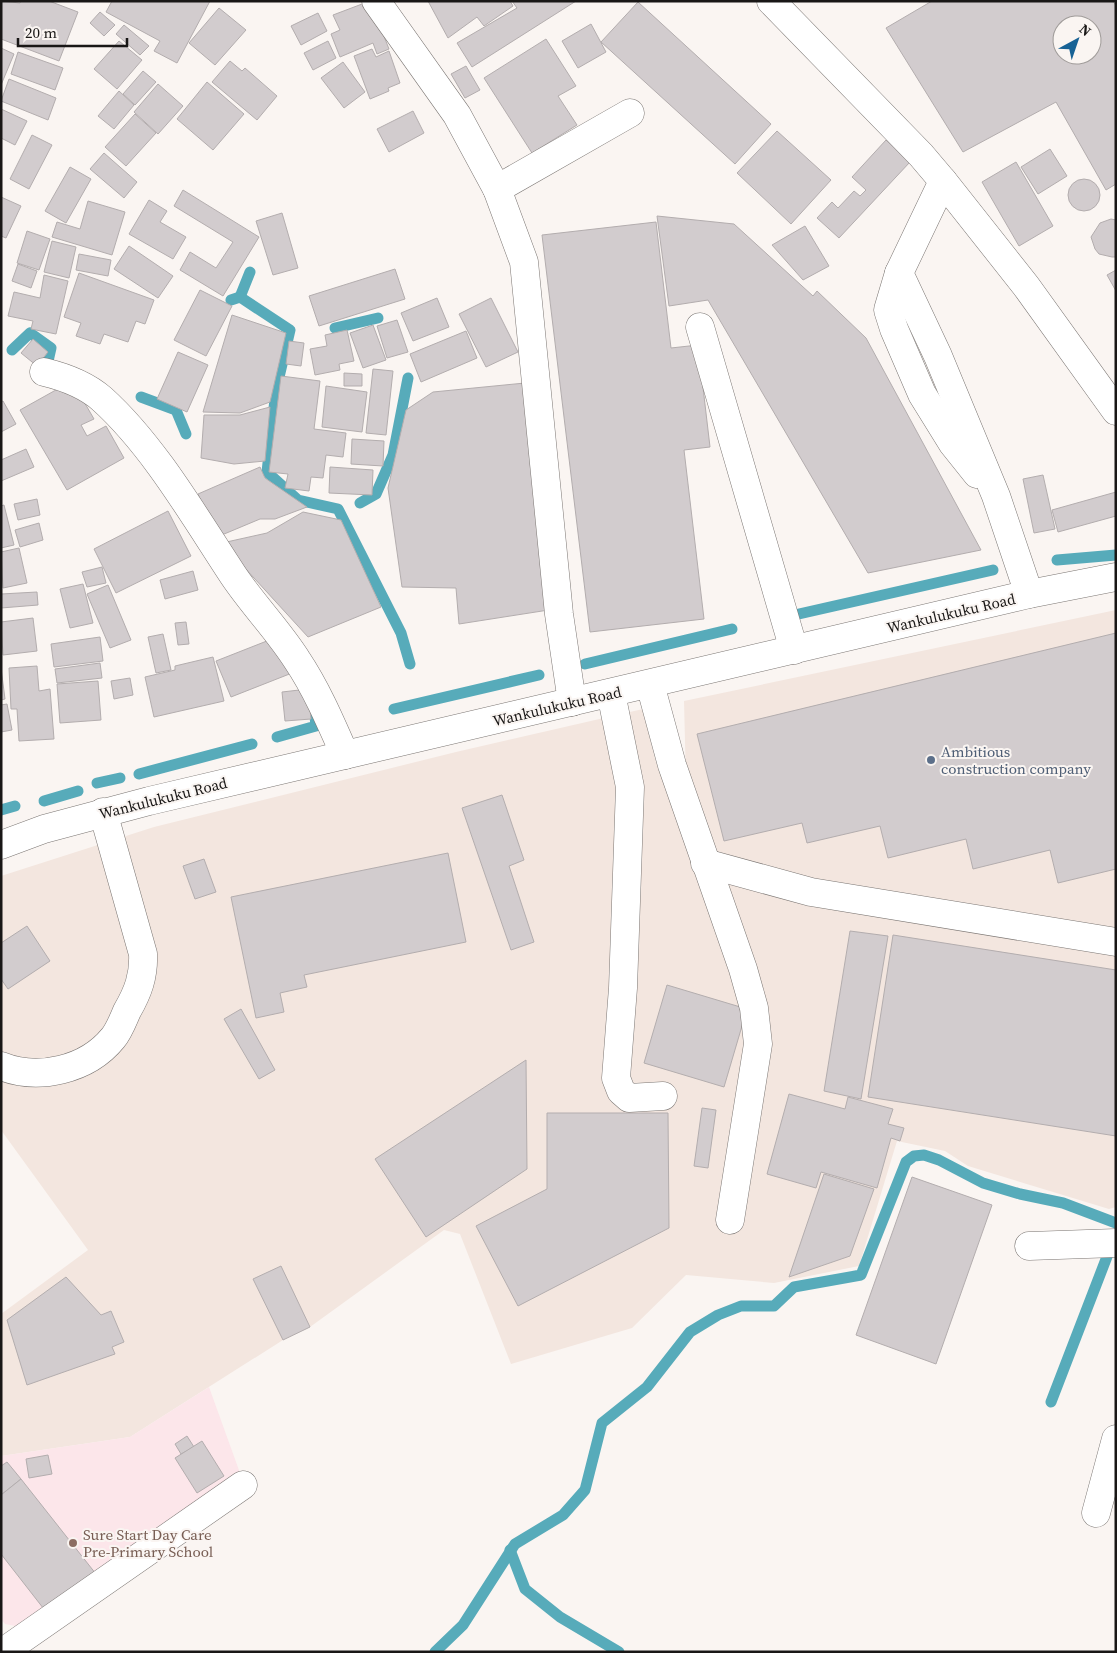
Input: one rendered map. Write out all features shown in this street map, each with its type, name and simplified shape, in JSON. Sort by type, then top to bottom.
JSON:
[{"type":"street","points":[[376,1],[457,115],[497,189],[524,262],[559,614],[572,702]]},
{"type":"street","points":[[772,1],[921,154],[1026,286],[1116,410]]},
{"type":"street","points":[[497,189],[630,113]]},
{"type":"street","points":[[943,181],[898,273],[938,356],[996,496],[1029,594]]},
{"type":"street","points":[[700,327],[794,650]]},
{"type":"street","points":[[44,372],[72,379],[100,397],[127,424],[153,458],[244,591],[265,615],[298,661],[321,701],[345,755]]},
{"type":"street","name":"Wankulukuku Road","points":[[1,845],[44,829],[103,812],[1029,594],[1116,578]]},
{"type":"street","points":[[650,684],[672,765],[743,969],[754,1008],[758,1044],[730,1220]]},
{"type":"street","points":[[611,693],[630,787],[623,988],[616,1078],[621,1091],[629,1098],[663,1096]]},
{"type":"street","points":[[1,1066],[15,1072],[42,1072],[79,1065],[99,1052],[113,1038],[136,996],[144,971],[143,954],[103,812]]},
{"type":"street","points":[[705,864],[811,892],[1116,942]]},
{"type":"street","points":[[1029,1246],[1116,1243]]},
{"type":"street","points":[[1096,1513],[1116,1439]]},
{"type":"street","points":[[5,1648],[242,1485]]},
{"type":"shaded area","points":[[1116,610],[1116,1207],[1109,1209],[968,1166],[945,1151],[897,1141],[859,1266],[774,1283],[686,1275],[632,1328],[511,1364],[460,1234],[444,1230],[310,1327],[283,1340],[130,1437],[1,1456],[1,1314],[88,1250],[1,1130],[1,876],[154,827],[456,752],[643,709],[655,759],[748,1006],[686,781],[684,701]]},
{"type":"shaded area","name":"Sure Start Day Care Pre-Primary School","points":[[209,1387],[240,1473],[26,1628],[5,1624],[1,1619],[1,1456],[130,1437]]},
{"type":"building","points":[[1,1],[20,3],[21,1],[49,1],[78,12],[59,61],[1,39]]},
{"type":"building","points":[[112,1],[210,1],[177,63],[154,51],[160,41],[106,12]]},
{"type":"building","points":[[370,1],[389,49],[377,54],[373,43],[340,57],[331,34],[340,30],[333,15]]},
{"type":"building","points":[[428,1],[510,1],[513,6],[484,26],[477,17],[448,38]]},
{"type":"building","points":[[512,1],[576,1],[472,67],[457,43],[517,8]]},
{"type":"building","points":[[932,1],[1113,1],[1116,6],[1116,184],[1106,190],[1056,102],[963,152],[886,28]]},
{"type":"building","points":[[638,2],[771,124],[735,164],[601,42]]},
{"type":"building","points":[[219,8],[246,30],[215,65],[189,43]]},
{"type":"building","points":[[100,12],[115,25],[104,36],[90,23]]},
{"type":"building","points":[[318,13],[327,31],[301,45],[291,26]]},
{"type":"building","points":[[591,24],[606,52],[578,68],[562,41]]},
{"type":"building","points":[[124,25],[149,46],[140,55],[116,34]]},
{"type":"building","points":[[546,39],[576,86],[558,96],[577,125],[532,153],[484,78]]},
{"type":"building","points":[[119,41],[142,60],[117,89],[94,69]]},
{"type":"building","points":[[328,41],[336,58],[313,70],[304,53]]},
{"type":"building","points":[[1,48],[14,54],[1,85]]},
{"type":"building","points":[[372,49],[376,57],[389,51],[400,83],[388,88],[389,91],[370,99],[354,56]]},
{"type":"building","points":[[18,52],[63,68],[55,90],[11,74]]},
{"type":"building","points":[[230,61],[242,71],[245,68],[277,96],[257,120],[212,82]]},
{"type":"building","points":[[343,62],[365,92],[344,108],[321,78]]},
{"type":"building","points":[[466,66],[480,90],[465,98],[451,74]]},
{"type":"building","points":[[143,71],[156,82],[135,105],[123,94]]},
{"type":"building","points":[[9,79],[56,98],[48,120],[1,101]]},
{"type":"building","points":[[207,82],[244,114],[213,150],[177,119]]},
{"type":"building","points":[[158,84],[183,106],[158,134],[134,112]]},
{"type":"building","points":[[119,91],[134,105],[114,129],[98,116]]},
{"type":"building","points":[[1,109],[27,121],[15,145],[1,138]]},
{"type":"building","points":[[413,111],[424,133],[389,152],[377,129]]},
{"type":"building","points":[[135,114],[156,133],[126,166],[105,147]]},
{"type":"building","points":[[777,131],[831,180],[791,224],[737,173]]},
{"type":"building","points":[[32,135],[52,145],[29,189],[10,179]]},
{"type":"building","points":[[886,140],[910,162],[839,238],[817,218],[832,202],[838,208],[854,191],[860,196],[866,190],[852,177]]},
{"type":"building","points":[[1050,149],[1067,176],[1038,194],[1021,167]]},
{"type":"building","points":[[104,153],[137,182],[124,198],[90,169]]},
{"type":"building","points":[[1016,162],[1053,226],[1019,246],[982,182]]},
{"type":"building","points":[[70,167],[91,179],[66,223],[45,211]]},
{"type":"building","points":[[1084,179],[1090,180],[1095,184],[1099,189],[1099,201],[1095,206],[1090,210],[1084,211],[1078,210],[1073,206],[1069,201],[1068,195],[1069,189],[1073,184],[1078,180]]},
{"type":"building","points":[[183,190],[259,237],[223,296],[180,270],[190,252],[216,268],[233,242],[174,206]]},
{"type":"building","points":[[1,197],[21,206],[6,238],[1,236]]},
{"type":"building","points":[[149,200],[167,211],[160,222],[186,237],[173,259],[129,234]]},
{"type":"building","points":[[88,201],[125,212],[112,255],[52,237],[57,222],[80,229]]},
{"type":"building","points":[[282,213],[298,268],[273,275],[256,221]]},
{"type":"building","points":[[657,216],[734,224],[813,296],[817,291],[866,338],[981,550],[868,573],[708,300],[669,306]]},
{"type":"building","points":[[1111,219],[1116,220],[1116,257],[1099,254],[1091,237],[1100,223]]},
{"type":"building","points":[[656,222],[671,348],[698,345],[710,447],[684,450],[704,619],[590,632],[542,235]]},
{"type":"building","points":[[805,226],[829,266],[803,280],[772,245]]},
{"type":"building","points":[[27,231],[50,239],[39,270],[17,263]]},
{"type":"building","points":[[52,241],[76,247],[69,278],[44,272]]},
{"type":"building","points":[[129,246],[173,276],[158,298],[114,269]]},
{"type":"building","points":[[79,254],[111,260],[108,276],[76,270]]},
{"type":"building","points":[[18,264],[37,271],[31,288],[12,281]]},
{"type":"building","points":[[395,269],[405,299],[319,326],[309,296]]},
{"type":"building","points":[[1116,270],[1116,291],[1107,275]]},
{"type":"building","points":[[79,273],[154,300],[145,324],[136,321],[128,342],[104,334],[100,344],[76,336],[81,323],[64,317]]},
{"type":"building","points":[[44,275],[68,281],[56,334],[31,329],[33,321],[8,316],[14,292],[40,298]]},
{"type":"building","points":[[200,290],[232,306],[206,356],[174,340]]},
{"type":"building","points":[[437,298],[449,327],[413,341],[401,313]]},
{"type":"building","points":[[491,298],[518,352],[486,367],[459,314]]},
{"type":"building","points":[[232,315],[286,333],[270,402],[240,413],[203,412]]},
{"type":"building","points":[[397,320],[408,352],[387,358],[377,326]]},
{"type":"building","points":[[373,325],[386,360],[363,368],[350,333]]},
{"type":"building","points":[[347,330],[354,361],[339,364],[340,370],[315,375],[310,349],[327,346],[325,335]]},
{"type":"building","points":[[466,331],[477,358],[421,382],[410,354]]},
{"type":"building","points":[[33,339],[48,352],[37,366],[21,353]]},
{"type":"building","points":[[289,341],[304,343],[301,366],[286,364]]},
{"type":"building","points":[[178,352],[208,365],[187,412],[157,399]]},
{"type":"building","points":[[373,369],[393,371],[386,435],[366,433]]},
{"type":"building","points":[[344,373],[362,374],[362,386],[344,386]]},
{"type":"building","points":[[281,376],[320,381],[314,429],[346,433],[343,457],[326,455],[323,478],[311,477],[309,491],[285,488],[288,474],[269,472]]},
{"type":"building","points":[[72,381],[94,419],[81,425],[87,436],[106,426],[124,458],[67,490],[20,410]]},
{"type":"building","points":[[525,383],[555,609],[459,624],[456,588],[402,587],[388,488],[406,410],[433,392]]},
{"type":"building","points":[[326,386],[367,392],[362,432],[322,427]]},
{"type":"building","points":[[3,401],[16,424],[1,432],[1,402]]},
{"type":"building","points":[[270,407],[265,461],[234,464],[201,458],[204,415],[240,415]]},
{"type":"building","points":[[352,439],[384,441],[383,466],[351,464]]},
{"type":"building","points":[[26,449],[34,467],[1,481],[1,460]]},
{"type":"building","points":[[260,467],[265,478],[307,507],[275,519],[260,519],[217,537],[198,494]]},
{"type":"building","points":[[330,467],[373,470],[372,495],[329,493]]},
{"type":"building","points":[[1043,475],[1055,529],[1034,533],[1023,479]]},
{"type":"building","points":[[1116,492],[1116,516],[1058,532],[1052,510]]},
{"type":"building","points":[[37,499],[40,515],[18,520],[14,504]]},
{"type":"building","points":[[4,505],[14,545],[1,548],[1,506]]},
{"type":"building","points":[[168,511],[191,556],[116,593],[94,549]]},
{"type":"building","points":[[303,512],[341,520],[381,607],[308,637],[222,543],[267,533]]},
{"type":"building","points":[[39,523],[43,540],[20,547],[15,530]]},
{"type":"building","points":[[19,548],[27,583],[3,588],[1,552]]},
{"type":"building","points":[[102,567],[106,583],[87,587],[82,572]]},
{"type":"building","points":[[193,571],[198,590],[165,599],[160,580]]},
{"type":"building","points":[[83,584],[93,623],[70,628],[60,589]]},
{"type":"building","points":[[108,585],[131,640],[110,648],[87,594]]},
{"type":"building","points":[[37,592],[38,605],[1,608],[1,594]]},
{"type":"building","points":[[33,618],[37,651],[3,655],[1,622]]},
{"type":"building","points":[[186,622],[189,644],[178,645],[175,623]]},
{"type":"building","points":[[1116,633],[1116,869],[1058,883],[1050,850],[973,869],[966,839],[888,858],[880,826],[807,843],[802,823],[724,841],[697,734]]},
{"type":"building","points":[[163,634],[171,670],[156,673],[148,637]]},
{"type":"building","points":[[100,637],[103,661],[54,667],[51,644]]},
{"type":"building","points":[[277,637],[292,673],[231,697],[216,661]]},
{"type":"building","points":[[213,657],[224,701],[154,717],[145,677],[175,670],[175,666]]},
{"type":"building","points":[[100,663],[102,678],[57,683],[55,669]]},
{"type":"building","points":[[37,666],[39,691],[50,689],[54,739],[19,741],[17,709],[11,709],[9,668]]},
{"type":"building","points":[[1,668],[5,699],[1,700]]},
{"type":"building","points":[[130,678],[133,695],[114,699],[111,681]]},
{"type":"building","points":[[98,681],[101,720],[60,723],[57,684]]},
{"type":"building","points":[[308,689],[311,719],[285,721],[282,692]]},
{"type":"building","points":[[7,704],[12,730],[1,732],[1,705]]},
{"type":"building","points":[[502,795],[524,860],[509,866],[534,942],[511,950],[462,808]]},
{"type":"building","points":[[448,853],[466,942],[304,975],[307,987],[280,993],[284,1012],[256,1018],[231,897]]},
{"type":"building","points":[[204,859],[216,892],[195,899],[183,866]]},
{"type":"building","points":[[27,926],[50,961],[8,989],[1,979],[1,943]]},
{"type":"building","points":[[850,931],[888,936],[861,1099],[824,1091]]},
{"type":"building","points":[[893,935],[1116,970],[1116,1136],[868,1097]]},
{"type":"building","points":[[667,985],[747,1009],[724,1087],[644,1063]]},
{"type":"building","points":[[241,1009],[275,1070],[259,1079],[224,1019]]},
{"type":"building","points":[[526,1060],[527,1169],[426,1237],[375,1159]]},
{"type":"building","points":[[789,1094],[845,1109],[848,1097],[893,1109],[888,1124],[904,1128],[900,1141],[891,1138],[877,1188],[821,1172],[816,1188],[767,1174]]},
{"type":"building","points":[[702,1108],[716,1110],[708,1168],[694,1166]]},
{"type":"building","points":[[547,1113],[668,1113],[669,1228],[518,1306],[476,1226],[547,1189]]},
{"type":"building","points":[[824,1174],[874,1189],[850,1256],[789,1277]]},
{"type":"building","points":[[912,1177],[992,1205],[936,1364],[856,1335]]},
{"type":"building","points":[[281,1266],[310,1327],[283,1340],[253,1279]]},
{"type":"building","points":[[66,1277],[101,1315],[111,1311],[124,1342],[112,1347],[115,1354],[27,1385],[7,1320]]},
{"type":"building","points":[[187,1436],[194,1447],[181,1454],[175,1444]]},
{"type":"building","points":[[202,1441],[224,1476],[197,1493],[175,1458]]},
{"type":"building","points":[[48,1455],[52,1474],[29,1478],[26,1459]]},
{"type":"building","points":[[7,1462],[21,1479],[1,1495],[1,1466]]},
{"type":"building","points":[[21,1479],[96,1574],[47,1613],[1,1554],[1,1495]]},
{"type":"waterway","points":[[240,297],[250,272]]},
{"type":"waterway","points":[[231,300],[240,297],[290,330],[276,390],[267,472],[298,500],[338,509],[401,633],[410,664]]},
{"type":"waterway","points":[[335,328],[378,318]]},
{"type":"waterway","points":[[12,350],[30,333],[51,348],[46,370],[50,371]]},
{"type":"waterway","points":[[360,503],[376,494],[393,455],[408,378]]},
{"type":"waterway","points":[[141,397],[176,410],[186,434]]},
{"type":"waterway","points":[[1057,560],[1116,555]]},
{"type":"waterway","points":[[790,616],[993,570]]},
{"type":"waterway","points":[[585,664],[732,629]]},
{"type":"waterway","points":[[394,709],[539,675]]},
{"type":"waterway","points":[[277,737],[316,726],[314,707]]},
{"type":"waterway","points":[[139,774],[252,744]]},
{"type":"waterway","points":[[97,783],[120,778]]},
{"type":"waterway","points":[[44,801],[78,791]]},
{"type":"waterway","points":[[1,810],[15,806]]},
{"type":"waterway","points":[[435,1652],[463,1625],[515,1544],[563,1515],[585,1490],[602,1423],[647,1387],[690,1332],[718,1315],[741,1306],[774,1306],[794,1287],[861,1275],[906,1162],[914,1156],[924,1155],[939,1160],[983,1183],[1020,1194],[1063,1203],[1116,1223]]},
{"type":"waterway","points":[[1051,1402],[1108,1254]]},
{"type":"waterway","points":[[510,1550],[525,1589],[560,1617],[619,1652]]},
{"type":"place","name":"Ambitious construction company","points":[[931,760]]},
{"type":"place","name":"Sure Start Day Care Pre-Primary School","points":[[73,1543]]}]
